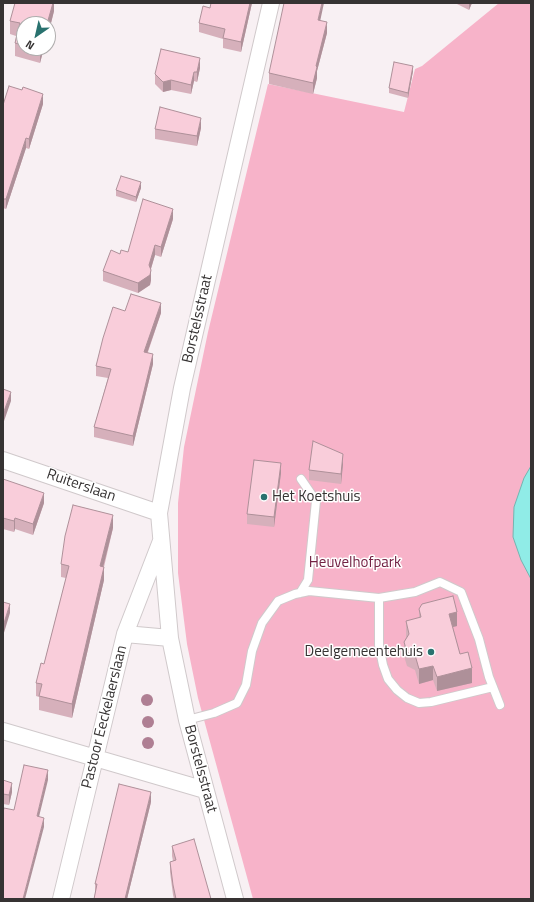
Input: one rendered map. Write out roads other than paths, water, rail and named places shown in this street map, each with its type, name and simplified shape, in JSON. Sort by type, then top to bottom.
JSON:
[{"type":"street","name":"Borstelsstraat","points":[[235,899],[187,720],[170,638],[159,513],[182,388],[271,3]]},
{"type":"street","name":"Ruiterslaan","points":[[3,460],[159,513]]},
{"type":"street","name":"Pastoor Eeckelaerslaan","points":[[61,899],[125,634],[162,539]]},
{"type":"street","points":[[125,634],[170,638]]},
{"type":"street","points":[[3,731],[205,790]]},
{"type":"lane","points":[[300,593],[308,580],[316,501],[301,479]]},
{"type":"lane","points":[[187,720],[214,713],[236,703],[246,685],[252,652],[262,623],[278,601],[310,591],[322,591],[379,598],[415,592],[440,582],[461,592],[479,639],[500,706]]},
{"type":"lane","points":[[379,598],[379,645],[383,665],[388,679],[397,690],[408,698],[419,703],[425,703],[493,687]]},
{"type":"water","points":[[531,466],[531,579],[521,560],[513,537],[514,507],[524,478]]},
{"type":"place","name":"Het Koetshuis","points":[[264,497]]},
{"type":"place","name":"Deelgemeentehuis","points":[[431,652]]},
{"type":"park label","name":"Heuvelhofpark","points":[[355,563]]}]
